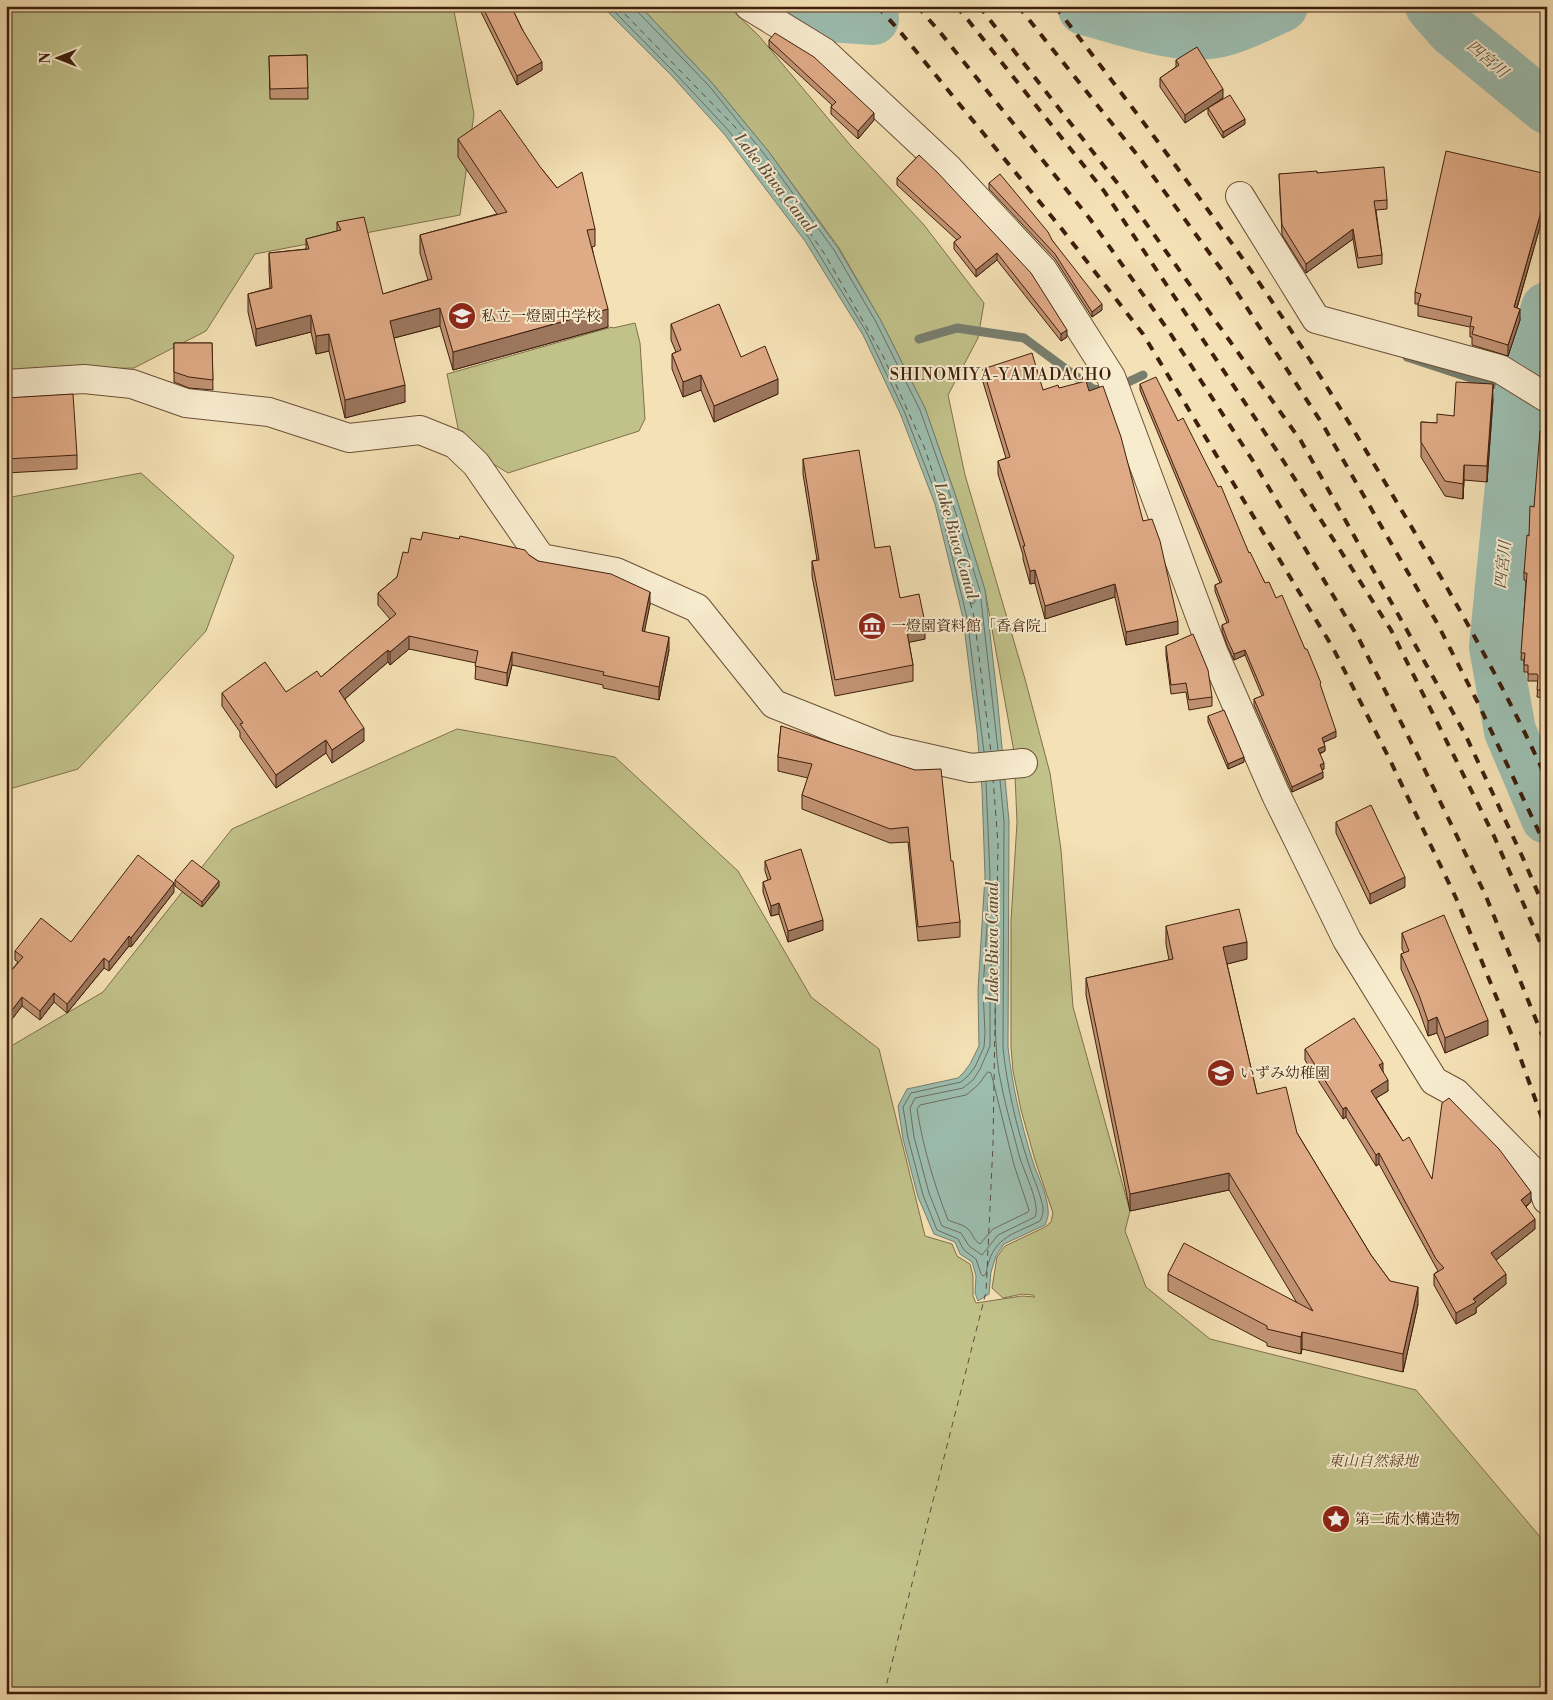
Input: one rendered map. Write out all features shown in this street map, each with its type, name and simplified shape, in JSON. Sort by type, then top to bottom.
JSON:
[{"type":"street","points":[[749,6],[824,52],[948,168],[1044,270],[1111,378],[1213,652],[1276,795],[1346,940],[1434,1081],[1456,1093],[1539,1178],[1547,1200]]},
{"type":"street","points":[[1240,196],[1316,319],[1500,369],[1547,398]]},
{"type":"street","points":[[6,384],[84,380],[132,384],[186,403],[269,412],[349,438],[420,430],[456,444],[476,464],[541,558],[616,572],[697,608],[774,704],[886,749],[971,768],[1020,763]]},
{"type":"green space","points":[[6,6],[453,6],[474,114],[460,215],[255,254],[206,331],[134,368],[6,370]]},
{"type":"green space","name":"東山自然緑地","points":[[640,6],[728,6],[759,36],[851,146],[924,225],[984,303],[978,338],[948,395],[965,475],[1025,679],[1050,773],[1061,850],[1073,1007],[1130,1211],[1125,1231],[1146,1287],[1210,1339],[1416,1390],[1547,1545],[1547,1694],[6,1694],[6,1049],[103,992],[232,829],[457,729],[615,757],[738,871],[811,997],[879,1049],[925,1236],[952,1244],[957,1256],[970,1264],[973,1276],[973,1296],[976,1303],[1022,1296],[1035,1297],[1022,1294],[1003,1298],[992,1288],[997,1257],[1005,1246],[1045,1227],[1051,1222],[1053,1213],[1035,1160],[1021,1110],[1013,1071],[1011,1047],[1011,921],[1017,822],[1014,752],[985,590],[956,497],[925,408],[880,319],[839,248],[769,152],[713,84]]},
{"type":"green space","points":[[635,323],[640,343],[645,419],[639,431],[508,473],[490,462],[459,433],[447,374],[612,327]]},
{"type":"green space","points":[[141,473],[234,556],[206,631],[78,769],[6,790],[6,498]]},
{"type":"water","name":"Lake Biwa Canal","points":[[602,6],[640,6],[713,84],[769,152],[838,248],[880,319],[925,408],[956,497],[985,590],[1009,821],[1008,1047],[1021,1118],[1032,1159],[1046,1197],[1048,1214],[1045,1225],[1004,1244],[996,1256],[991,1272],[989,1294],[978,1301],[975,1293],[976,1276],[972,1262],[960,1254],[955,1242],[934,1234],[918,1197],[903,1139],[898,1106],[907,1089],[958,1078],[970,1064],[979,1046],[978,990],[985,876],[982,789],[963,618],[935,504],[900,413],[863,335],[805,241],[725,135],[672,76]]},
{"type":"building","points":[[482,6],[511,6],[522,29],[542,62],[517,76]]},
{"type":"building","points":[[775,33],[814,57],[874,113],[858,131],[831,107],[836,102],[769,40]]},
{"type":"building","points":[[1197,47],[1223,89],[1185,115],[1160,78],[1179,65],[1176,60]]},
{"type":"building","points":[[307,55],[308,88],[270,89],[269,56]]},
{"type":"building","points":[[1230,95],[1245,119],[1223,132],[1208,108]]},
{"type":"building","points":[[500,110],[557,188],[582,172],[595,229],[587,230],[608,309],[453,352],[440,308],[390,321],[405,385],[345,400],[329,334],[316,336],[311,315],[256,329],[248,294],[272,288],[269,253],[309,249],[306,239],[341,230],[337,222],[364,217],[383,294],[432,279],[420,235],[507,212],[458,139]]},
{"type":"building","points":[[1446,151],[1547,174],[1547,191],[1514,307],[1520,309],[1508,345],[1472,334],[1474,327],[1470,326],[1472,317],[1418,305],[1421,294],[1415,292]]},
{"type":"building","points":[[919,155],[1031,273],[1067,330],[1061,334],[997,253],[976,270],[954,242],[961,237],[897,178]]},
{"type":"building","points":[[1384,167],[1387,200],[1374,201],[1382,255],[1358,258],[1353,229],[1306,264],[1282,225],[1279,174],[1317,171],[1317,173]]},
{"type":"building","points":[[1000,174],[1048,232],[1052,240],[1102,304],[1092,312],[1055,254],[989,183]]},
{"type":"building","points":[[719,304],[741,357],[765,346],[778,379],[714,406],[701,375],[683,382],[672,354],[681,350],[671,324]]},
{"type":"building","points":[[174,343],[212,343],[213,380],[189,377],[174,372]]},
{"type":"building","points":[[1032,353],[1043,390],[1058,385],[1059,388],[1086,381],[1089,391],[1103,386],[1121,437],[1143,521],[1152,519],[1160,541],[1178,621],[1126,632],[1115,584],[1045,606],[1035,570],[1030,571],[1023,546],[1025,546],[998,461],[1010,457],[983,369]]},
{"type":"building","points":[[1156,377],[1178,421],[1183,418],[1218,487],[1221,486],[1249,553],[1265,583],[1269,582],[1276,598],[1282,595],[1321,683],[1336,731],[1322,738],[1325,746],[1318,749],[1324,763],[1320,765],[1323,772],[1292,787],[1254,699],[1264,695],[1245,650],[1234,654],[1227,639],[1222,625],[1229,622],[1215,585],[1222,582],[1140,384]]},
{"type":"building","points":[[1456,382],[1493,384],[1487,466],[1464,465],[1463,484],[1445,481],[1421,442],[1421,422],[1437,423],[1437,414],[1454,416]]},
{"type":"building","points":[[73,394],[77,455],[6,459],[6,398]]},
{"type":"building","points":[[1545,414],[1547,414],[1547,690],[1537,690],[1538,676],[1537,674],[1528,674],[1528,665],[1524,665],[1525,653],[1521,653],[1527,573],[1524,573],[1527,535],[1529,536],[1530,506],[1534,507],[1540,431],[1544,431]]},
{"type":"building","points":[[859,450],[875,548],[890,546],[900,598],[919,594],[925,623],[906,627],[913,665],[835,680],[812,561],[819,560],[803,459]]},
{"type":"building","points":[[423,532],[459,539],[460,536],[525,550],[538,561],[611,574],[650,592],[642,631],[669,637],[659,687],[603,675],[604,672],[512,652],[507,673],[475,666],[478,651],[409,636],[390,652],[388,650],[339,691],[364,728],[332,750],[326,740],[276,775],[240,724],[243,723],[222,693],[265,662],[286,692],[317,671],[321,677],[396,614],[378,593],[397,577],[403,552],[408,553],[411,538],[421,540]]},
{"type":"building","points":[[1193,634],[1208,670],[1212,697],[1189,700],[1186,683],[1171,685],[1166,646]]},
{"type":"building","points":[[1224,710],[1244,757],[1228,764],[1208,716]]},
{"type":"building","points":[[781,726],[915,770],[941,769],[960,922],[918,927],[908,827],[890,829],[802,795],[812,764],[778,757]]},
{"type":"building","points":[[1371,805],[1405,877],[1370,894],[1336,822]]},
{"type":"building","points":[[801,849],[823,920],[788,931],[779,903],[771,906],[763,882],[771,879],[765,861]]},
{"type":"building","points":[[138,855],[174,883],[131,938],[129,936],[109,962],[104,958],[67,1004],[54,993],[40,1011],[22,997],[6,1018],[6,977],[23,957],[15,951],[41,918],[71,942]]},
{"type":"building","points":[[6,856],[11,859],[6,865]]},
{"type":"building","points":[[192,860],[219,881],[202,902],[175,880]]},
{"type":"building","points":[[1239,909],[1247,942],[1223,947],[1257,1094],[1286,1087],[1297,1133],[1371,1255],[1390,1281],[1418,1287],[1403,1354],[1302,1332],[1301,1337],[1267,1329],[1267,1326],[1168,1274],[1184,1243],[1313,1311],[1229,1173],[1130,1194],[1086,978],[1173,959],[1166,926]]},
{"type":"building","points":[[1444,915],[1488,1020],[1445,1038],[1437,1017],[1428,1021],[1401,954],[1409,951],[1402,933]]},
{"type":"building","points":[[1354,1018],[1383,1063],[1379,1065],[1388,1080],[1371,1091],[1403,1141],[1409,1137],[1432,1179],[1442,1103],[1449,1098],[1499,1149],[1531,1192],[1521,1200],[1535,1219],[1491,1253],[1506,1274],[1473,1299],[1476,1302],[1456,1313],[1434,1274],[1444,1268],[1436,1259],[1379,1153],[1376,1155],[1346,1107],[1343,1109],[1305,1049]]},
{"type":"waterway","points":[[792,6],[817,15],[873,19]]},
{"type":"waterway","points":[[1084,9],[1152,28],[1188,33],[1205,33],[1237,26],[1282,6]]},
{"type":"waterway","name":"四宮川","points":[[1431,6],[1452,30],[1547,108]]},
{"type":"waterway","name":"四宮川","points":[[1547,308],[1520,395],[1495,647],[1510,731],[1547,818]]},
{"type":"waterway","points":[[919,339],[957,328],[1024,338],[1093,389],[1105,391]]},
{"type":"waterway","points":[[1407,357],[1511,390]]},
{"type":"waterway","points":[[1124,384],[1143,375]]},
{"type":"ferry route","points":[[617,6],[736,128],[824,253],[883,356],[925,449],[952,532],[974,617],[991,752]]},
{"type":"ferry route","points":[[884,1694],[986,1292],[993,1144],[998,844],[993,778]]},
{"type":"railway","points":[[877,6],[1061,228],[1143,334],[1333,648],[1389,758],[1456,898],[1515,1043],[1547,1132]]},
{"type":"railway","points":[[917,6],[1090,219],[1170,333],[1253,461],[1359,639],[1417,754],[1485,894],[1547,1047]]},
{"type":"railway","points":[[956,6],[1104,191],[1277,451],[1391,630],[1494,836],[1547,958]]},
{"type":"railway","points":[[979,6],[1118,184],[1301,441],[1465,734],[1547,914]]},
{"type":"railway","points":[[1018,6],[1142,161],[1227,277],[1323,425],[1437,623],[1479,705],[1547,849]]},
{"type":"railway","points":[[1055,6],[1152,133],[1222,230],[1307,356],[1347,419],[1462,613],[1515,712],[1547,780]]},
{"type":"place","name":"私立一燈園中学校","points":[[462,316]]},
{"type":"place","name":"一燈園資料館「香倉院」","points":[[872,626]]},
{"type":"place","name":"いずみ幼稚園","points":[[1221,1073]]},
{"type":"place","name":"第二疏水構造物","points":[[1336,1519]]},
{"type":"district","name":"SHINOMIYA-YAMADACHO","points":[[1001,375]]}]
